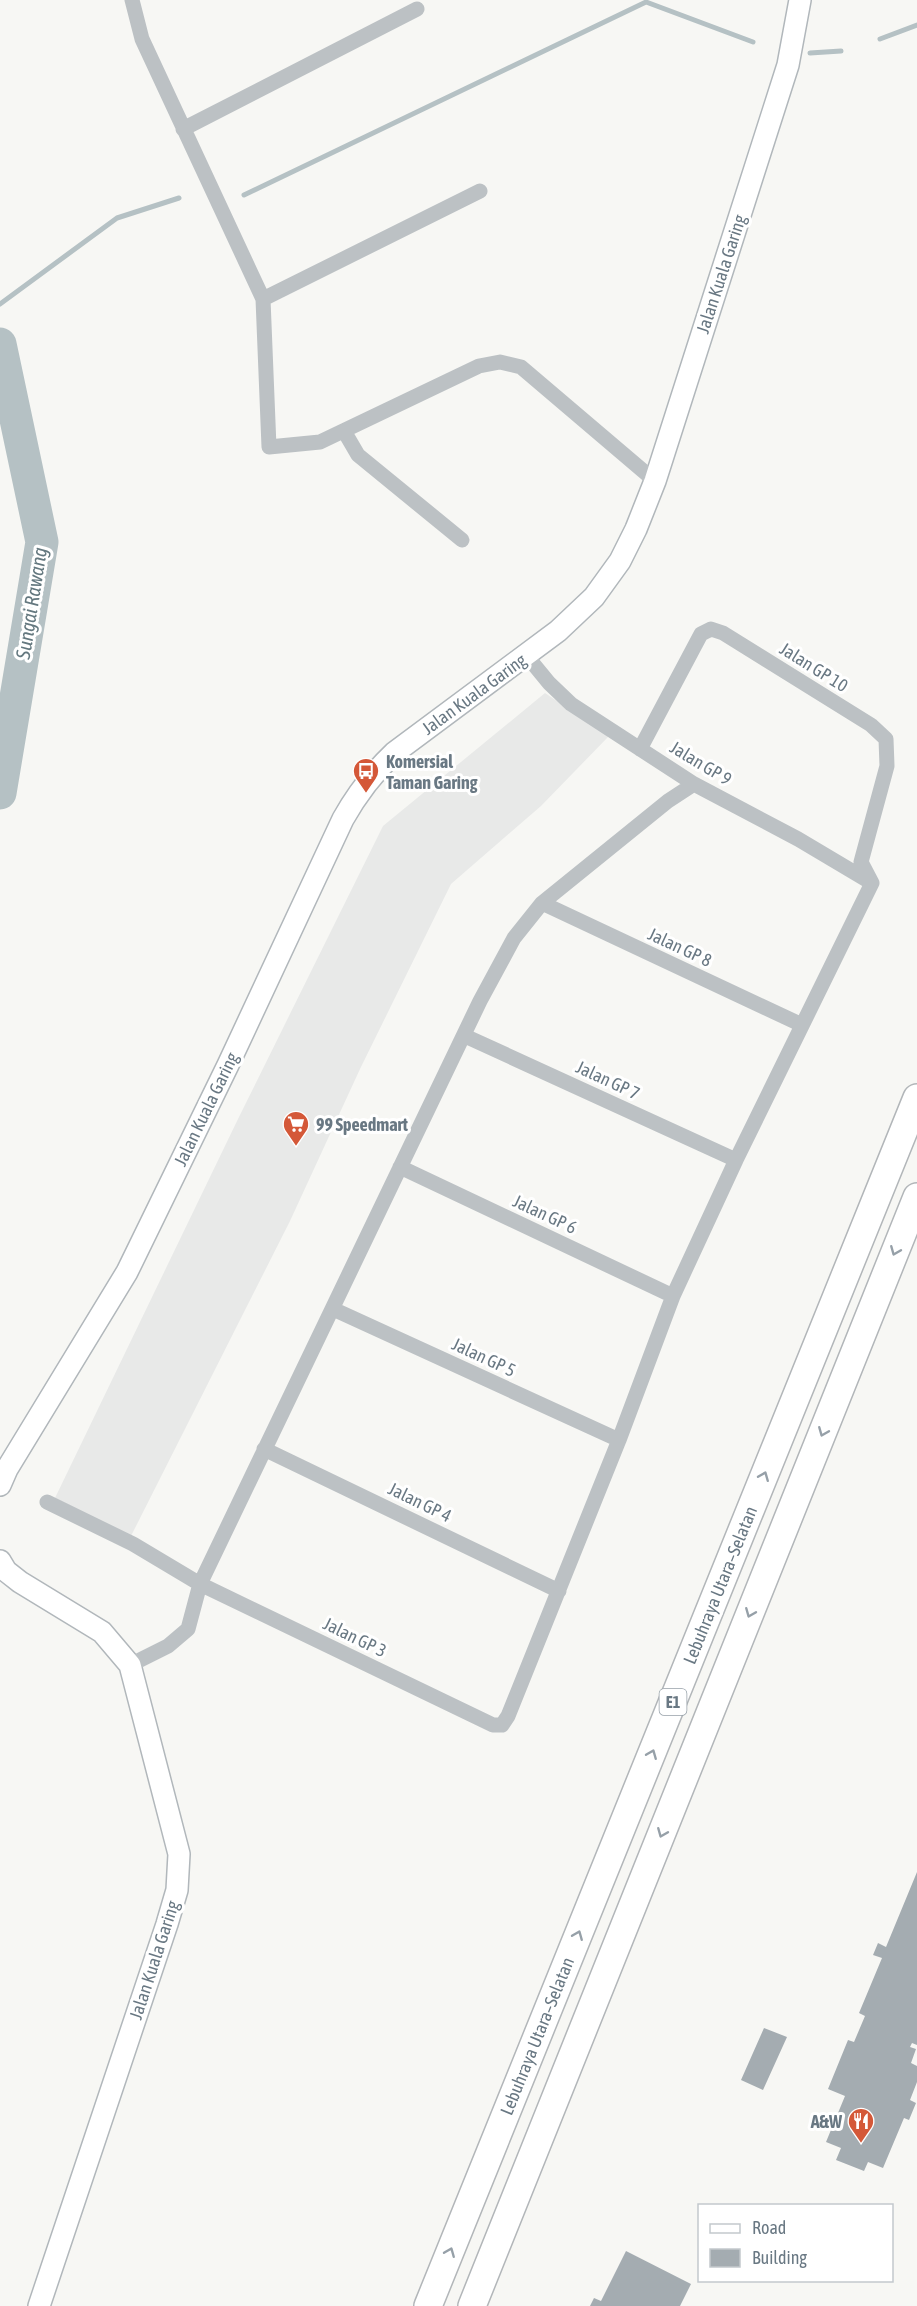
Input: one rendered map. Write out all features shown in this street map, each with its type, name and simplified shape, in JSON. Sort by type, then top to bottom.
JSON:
[{"type":"highway","name":"Lebuhraya Utara–Selatan","points":[[428,2306],[917,1098]]},
{"type":"highway","name":"E1","points":[[472,2306],[917,1197]]},
{"type":"street","points":[[132,0],[142,39],[263,299],[269,447],[320,442],[479,366],[500,362],[521,367],[655,481]]},
{"type":"street","name":"Jalan Kuala Garing","points":[[0,1485],[7,1468],[127,1272],[233,1054],[343,819],[358,793],[378,768],[394,753],[558,631],[594,597],[620,561],[636,529],[655,481],[788,65],[800,0]]},
{"type":"street","points":[[183,129],[417,9]]},
{"type":"street","points":[[263,299],[480,191]]},
{"type":"street","points":[[344,431],[358,455],[462,540]]},
{"type":"street","name":"Jalan GP 10","points":[[640,749],[701,634],[711,629],[723,633],[872,725],[886,739],[887,766],[861,862],[872,883]]},
{"type":"street","name":"Jalan GP 9","points":[[526,655],[549,683],[571,704],[694,784],[798,839],[872,883]]},
{"type":"street","points":[[130,1665],[168,1646],[188,1629],[200,1584],[480,1001],[514,938],[542,903],[668,801],[694,784]]},
{"type":"street","points":[[559,1591],[673,1296],[736,1160],[872,883]]},
{"type":"street","name":"Jalan GP 8","points":[[542,903],[802,1025]]},
{"type":"street","name":"Jalan GP 7","points":[[465,1036],[736,1160]]},
{"type":"street","name":"Jalan GP 6","points":[[400,1167],[673,1296]]},
{"type":"street","name":"Jalan GP 5","points":[[333,1309],[619,1440]]},
{"type":"street","name":"Jalan GP 4","points":[[264,1449],[559,1591]]},
{"type":"street","name":"Jalan GP 3","points":[[47,1502],[133,1544],[200,1584],[493,1725],[502,1725],[508,1716],[559,1591]]},
{"type":"street","name":"Jalan Kuala Garing","points":[[0,1561],[6,1571],[20,1582],[102,1632],[130,1665],[179,1854],[177,1890],[168,1924],[39,2306]]},
{"type":"shaded area","points":[[545,693],[609,736],[541,806],[451,884],[360,1069],[290,1221],[131,1536],[55,1498],[383,826]]},
{"type":"building","points":[[917,1872],[917,2045],[912,2043],[910,2047],[916,2049],[911,2063],[917,2066],[917,2082],[910,2100],[916,2103],[909,2120],[904,2118],[883,2168],[868,2162],[864,2171],[836,2160],[841,2148],[826,2142],[845,2096],[828,2089],[848,2040],[854,2042],[865,2016],[859,2013],[882,1958],[873,1955],[878,1943],[886,1947]]},
{"type":"building","points":[[764,2028],[787,2037],[763,2090],[741,2080]]},
{"type":"building","points":[[626,2251],[691,2284],[680,2306],[590,2306],[594,2298],[601,2301]]},
{"type":"waterway","points":[[244,195],[646,2],[753,42]]},
{"type":"waterway","points":[[880,39],[917,25]]},
{"type":"waterway","points":[[810,53],[841,51]]},
{"type":"waterway","points":[[0,304],[117,218],[179,198]]},
{"type":"waterway","name":"Sungai Rawang","points":[[0,344],[42,542],[0,793]]},
{"type":"place","name":"Komersial Taman Garing","points":[[366,794]]},
{"type":"place","name":"99 Speedmart","points":[[296,1147]]},
{"type":"place","name":"A&W","points":[[861,2144]]}]
